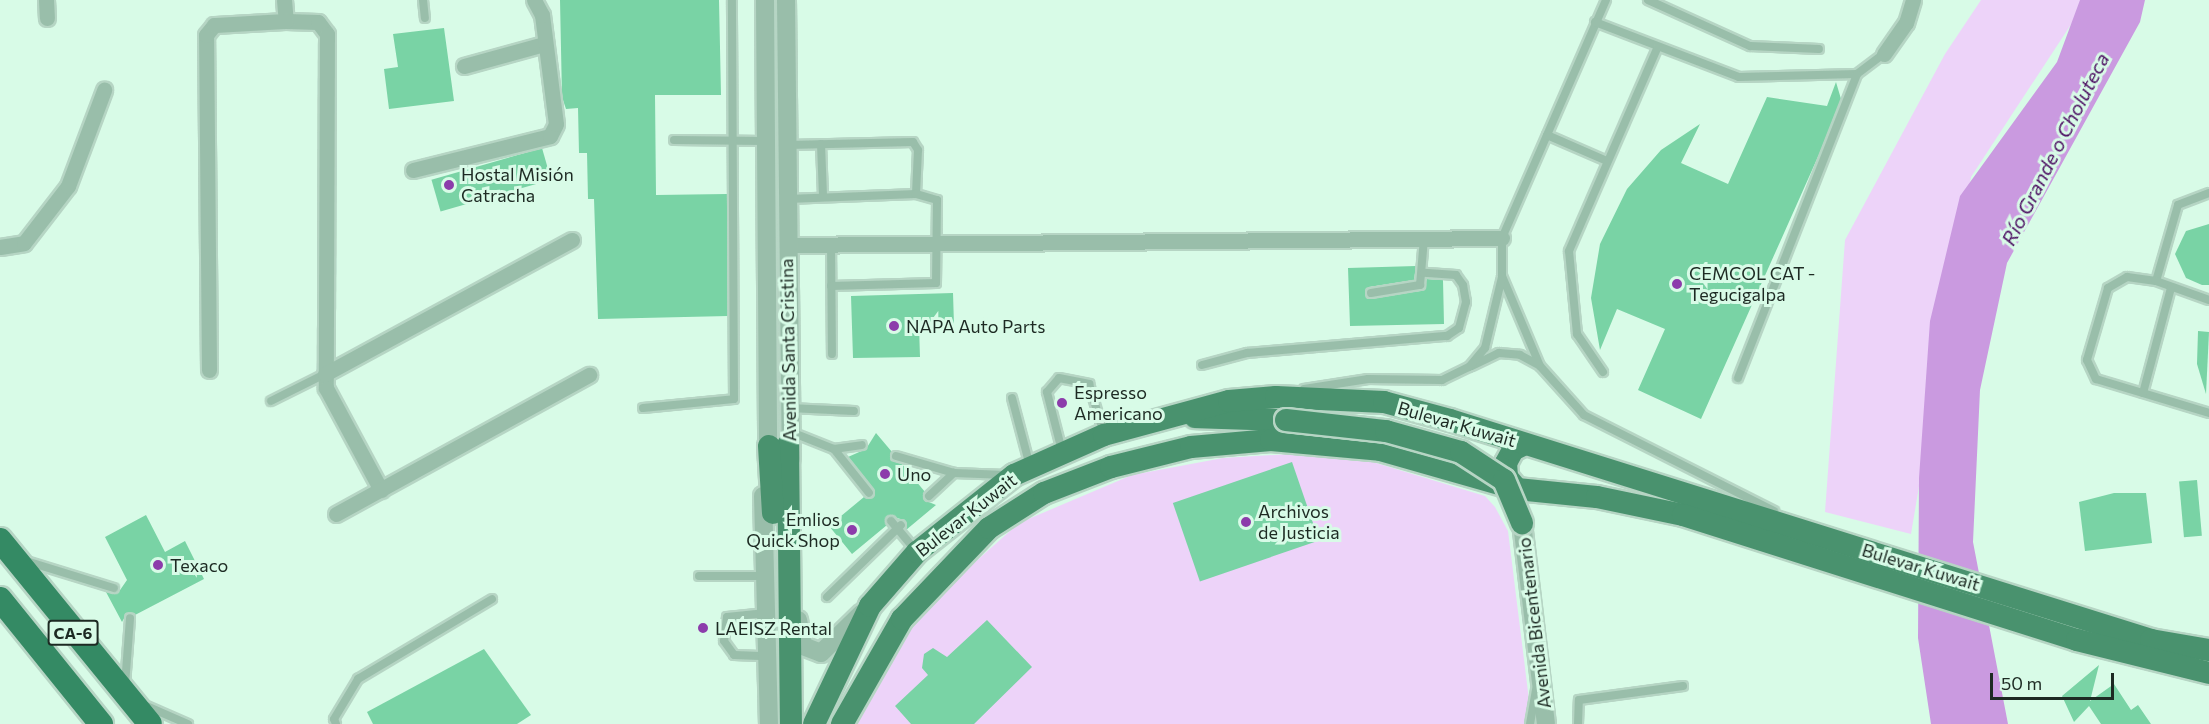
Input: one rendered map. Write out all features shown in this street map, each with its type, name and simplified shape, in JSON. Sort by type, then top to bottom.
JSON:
[{"type":"highway","name":"CA-6","points":[[5,548],[150,724]]},
{"type":"highway","name":"CA-6","points":[[0,599],[101,724]]},
{"type":"main road","name":"Bulevar Kuwait","points":[[814,724],[870,606],[917,552],[1022,471],[1104,435],[1170,416],[1276,397],[1384,402],[1470,427],[1834,540],[1855,557],[2077,639],[2209,673]]},
{"type":"main road","points":[[1170,416],[1278,420],[1386,431],[1461,452],[1504,480],[1522,523]]},
{"type":"main road","points":[[1191,447],[1278,420]]},
{"type":"main road","points":[[1460,475],[1479,457],[1479,440],[1470,427]]},
{"type":"main road","points":[[776,724],[782,441]]},
{"type":"main road","name":"Bulevar Kuwait","points":[[842,724],[902,619],[988,528],[1044,493],[1111,467],[1191,447],[1324,441],[1380,450],[1460,475],[1516,489],[1637,503],[1855,557],[2081,617],[2151,640],[2209,650]]},
{"type":"main road","points":[[1516,489],[1506,463],[1513,450],[1525,444]]},
{"type":"main road","points":[[780,494],[791,724]]},
{"type":"street","points":[[46,0],[46,18]]},
{"type":"street","points":[[284,0],[286,21]]},
{"type":"street","points":[[413,170],[550,136],[556,124],[542,15],[534,0]]},
{"type":"street","name":"Avenida Santa Cristina","points":[[765,0],[766,141],[782,441],[798,488],[802,646],[811,652],[825,651],[870,606]]},
{"type":"street","name":"Avenida Santa Cristina","points":[[770,724],[763,492],[782,441],[788,408],[786,0]]},
{"type":"street","points":[[1884,54],[1906,23],[1912,0]]},
{"type":"street","points":[[209,370],[206,35],[214,25],[286,21],[318,22],[327,34],[326,388],[381,490]]},
{"type":"street","points":[[464,66],[544,44]]},
{"type":"street","points":[[0,247],[24,243],[68,186],[104,90]]},
{"type":"street","points":[[787,245],[1502,238]]},
{"type":"street","points":[[325,374],[572,240]]},
{"type":"street","points":[[336,514],[590,375]]},
{"type":"street","name":"Avenida Bicentenario","points":[[1522,523],[1546,724]]},
{"type":"lane","points":[[423,0],[425,18]]},
{"type":"lane","points":[[643,408],[734,399],[732,0]]},
{"type":"lane","points":[[1468,368],[1485,348],[1502,276],[1502,238],[1606,0]]},
{"type":"lane","points":[[1648,0],[1750,46],[1819,49]]},
{"type":"lane","points":[[1595,22],[1657,49],[1739,77],[1857,74]]},
{"type":"lane","points":[[1603,372],[1577,334],[1568,279],[1577,227],[1657,49]]},
{"type":"lane","points":[[1738,378],[1857,74],[1884,54]]},
{"type":"lane","points":[[1548,135],[1607,161]]},
{"type":"lane","points":[[674,140],[766,141]]},
{"type":"lane","points":[[787,145],[913,142],[918,150],[916,194]]},
{"type":"lane","points":[[821,144],[823,197]]},
{"type":"lane","points":[[2156,281],[2178,205],[2209,193]]},
{"type":"lane","points":[[787,199],[916,194],[937,200],[939,277],[932,285],[831,286]]},
{"type":"lane","points":[[1371,293],[1411,290],[1420,285],[1424,273],[1424,238]]},
{"type":"lane","points":[[831,244],[832,354]]},
{"type":"lane","points":[[1202,364],[1247,353],[1447,336],[1459,328],[1466,302],[1463,285],[1456,275],[1424,273]]},
{"type":"lane","points":[[1502,276],[1540,366],[1584,415],[1834,540]]},
{"type":"lane","points":[[2209,300],[2156,281],[2127,277],[2108,288],[2087,360],[2096,379],[2209,413]]},
{"type":"lane","points":[[2143,393],[2171,288]]},
{"type":"lane","points":[[1276,397],[1368,379],[1442,380],[1499,353],[1520,355],[1540,366]]},
{"type":"lane","points":[[271,401],[325,374]]},
{"type":"lane","points":[[1063,453],[1047,392],[1053,380],[1086,380],[1104,435]]},
{"type":"lane","points":[[896,456],[954,473],[1022,471],[1012,398]]},
{"type":"lane","points":[[788,408],[854,411]]},
{"type":"lane","points":[[782,441],[834,449],[862,445]]},
{"type":"lane","points":[[834,449],[869,493]]},
{"type":"lane","points":[[929,496],[954,473]]},
{"type":"lane","points":[[891,521],[917,552]]},
{"type":"lane","points":[[827,597],[899,528]]},
{"type":"lane","points":[[5,548],[114,588]]},
{"type":"lane","points":[[699,576],[765,576]]},
{"type":"lane","points":[[336,724],[333,719],[358,680],[492,599]]},
{"type":"lane","points":[[766,614],[727,617],[724,641],[734,655],[767,656]]},
{"type":"lane","points":[[130,618],[129,697],[175,714],[188,724]]},
{"type":"lane","points":[[1530,724],[1539,669]]},
{"type":"lane","points":[[1578,724],[1579,700],[1683,686]]},
{"type":"shaded area","points":[[1981,0],[2087,0],[1971,177],[1911,534],[1825,512],[1845,240],[1945,54]]},
{"type":"shaded area","points":[[1290,454],[1353,456],[1485,496],[1495,507],[1508,531],[1532,724],[852,724],[874,677],[922,609],[1019,523],[1132,475],[1223,458]]},
{"type":"water","name":"Río Grande o Choluteca","points":[[2080,0],[2145,0],[2140,22],[2007,263],[1980,390],[1973,542],[2008,724],[1931,724],[1918,638],[1919,478],[1930,321],[1960,196],[2057,62]]},
{"type":"building","points":[[560,0],[719,0],[721,95],[655,95],[656,195],[727,194],[728,316],[598,319],[594,199],[588,199],[587,153],[579,153],[578,108],[566,109],[562,97]]},
{"type":"building","points":[[444,28],[454,101],[389,109],[384,69],[398,67],[393,34]]},
{"type":"building","name":"CEMCOL CAT - Tegucigalpa","points":[[1836,82],[1841,99],[1821,150],[1701,419],[1638,390],[1665,329],[1617,309],[1600,350],[1591,298],[1600,244],[1627,189],[1661,150],[1700,124],[1681,163],[1728,184],[1767,97],[1827,106]]},
{"type":"building","points":[[542,148],[551,180],[441,211],[431,180]]},
{"type":"building","points":[[2209,224],[2209,285],[2202,285],[2186,278],[2175,254],[2186,231]]},
{"type":"building","points":[[1416,266],[1414,280],[1369,287],[1366,296],[1421,291],[1427,279],[1443,280],[1444,324],[1350,326],[1348,268]]},
{"type":"building","name":"NAPA Auto Parts","points":[[953,293],[954,325],[919,326],[920,357],[853,358],[851,296]]},
{"type":"building","points":[[2198,331],[2209,332],[2206,394],[2197,364]]},
{"type":"building","name":"Uno","points":[[876,433],[892,452],[891,460],[902,464],[925,492],[924,500],[936,505],[906,530],[905,520],[888,516],[887,525],[852,554],[829,526],[864,497],[874,496],[848,457],[866,449]]},
{"type":"building","name":"Archivos de Justicia","points":[[1292,462],[1319,540],[1200,581],[1173,503]]},
{"type":"building","points":[[2197,480],[2202,536],[2184,537],[2179,482]]},
{"type":"building","points":[[2114,493],[2146,493],[2152,543],[2085,551],[2079,502]]},
{"type":"building","name":"Texaco","points":[[146,515],[165,552],[185,541],[204,579],[135,615],[127,613],[122,622],[106,592],[118,593],[127,580],[105,537]]},
{"type":"building","points":[[987,620],[1032,667],[974,724],[911,724],[895,706],[928,675],[922,668],[924,654],[933,648],[947,657]]},
{"type":"building","points":[[484,649],[531,715],[517,724],[373,724],[367,712]]},
{"type":"building","points":[[2099,665],[2090,701],[2114,684],[2131,710],[2138,705],[2151,724],[2101,724],[2089,706],[2074,722],[2062,696]]},
{"type":"place","name":"Hostal Misión Catracha","points":[[449,185]]},
{"type":"place","name":"CEMCOL CAT - Tegucigalpa","points":[[1677,284]]},
{"type":"place","name":"NAPA Auto Parts","points":[[894,326]]},
{"type":"place","name":"Espresso Americano","points":[[1062,403]]},
{"type":"place","name":"Uno","points":[[885,474]]},
{"type":"place","name":"Archivos de Justicia","points":[[1246,522]]},
{"type":"place","name":"Emlios Quick Shop","points":[[852,530]]},
{"type":"place","name":"Texaco","points":[[158,565]]},
{"type":"place","name":"LAEISZ Rental","points":[[703,628]]}]
